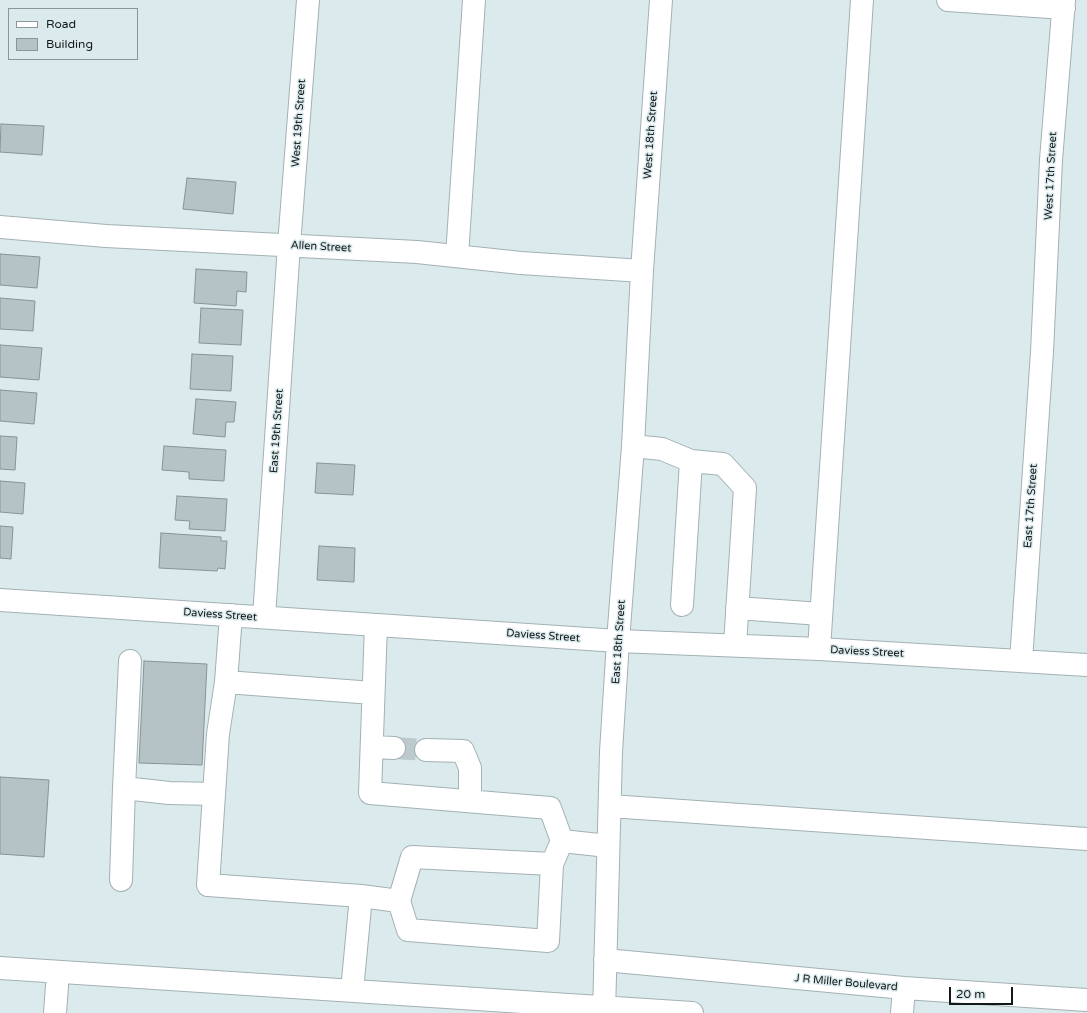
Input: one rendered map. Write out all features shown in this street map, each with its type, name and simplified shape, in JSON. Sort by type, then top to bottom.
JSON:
[{"type":"street","name":"West 19th Street","points":[[289,246],[308,0]]},
{"type":"street","points":[[457,256],[474,0]]},
{"type":"street","name":"West 18th Street","points":[[642,271],[661,0]]},
{"type":"street","points":[[819,649],[862,0]]},
{"type":"street","points":[[948,0],[1064,4]]},
{"type":"street","name":"West 17th Street","points":[[1042,352],[1051,160],[1064,4]]},
{"type":"street","name":"Allen Street","points":[[0,227],[114,236],[417,252],[522,263],[642,271]]},
{"type":"street","name":"East 19th Street","points":[[264,617],[289,246]]},
{"type":"street","name":"East 18th Street","points":[[604,1010],[611,752],[633,446],[642,271]]},
{"type":"street","name":"East 17th Street","points":[[1021,661],[1042,352]]},
{"type":"street","points":[[633,446],[662,449],[691,461],[723,464],[744,488],[735,645]]},
{"type":"street","points":[[682,605],[691,461]]},
{"type":"street","name":"Daviess Street","points":[[0,600],[618,641],[819,649],[1087,665]]},
{"type":"street","points":[[737,608],[821,614]]},
{"type":"street","points":[[231,615],[226,682],[218,734],[208,885],[361,896],[399,901]]},
{"type":"street","points":[[376,625],[370,793],[550,808],[562,841],[552,864],[548,942],[408,930],[399,901],[412,857],[552,864]]},
{"type":"street","points":[[121,880],[130,661]]},
{"type":"street","points":[[226,682],[373,693]]},
{"type":"street","points":[[372,747],[394,748]]},
{"type":"street","points":[[426,750],[463,751],[470,768],[470,801]]},
{"type":"street","points":[[124,788],[169,793],[214,794]]},
{"type":"street","points":[[610,806],[1087,839]]},
{"type":"street","points":[[562,841],[608,846]]},
{"type":"street","points":[[352,991],[361,896]]},
{"type":"street","name":"J R Miller Boulevard","points":[[605,960],[904,988],[1087,1000]]},
{"type":"street","points":[[0,968],[352,991],[604,1010],[692,1013]]},
{"type":"street","points":[[55,1013],[58,972]]},
{"type":"street","points":[[902,1013],[904,988]]},
{"type":"building","points":[[1,124],[44,126],[42,155],[0,152]]},
{"type":"building","points":[[187,178],[236,182],[233,214],[183,209]]},
{"type":"building","points":[[0,254],[40,257],[37,288],[0,285]]},
{"type":"building","points":[[196,269],[247,272],[246,292],[237,291],[236,306],[194,303]]},
{"type":"building","points":[[0,298],[35,301],[33,331],[0,329]]},
{"type":"building","points":[[201,308],[243,310],[241,345],[199,343]]},
{"type":"building","points":[[0,345],[42,348],[39,380],[0,377]]},
{"type":"building","points":[[192,354],[233,356],[231,391],[190,389]]},
{"type":"building","points":[[0,390],[37,393],[34,424],[0,421]]},
{"type":"building","points":[[196,399],[236,402],[234,422],[226,422],[225,437],[193,434]]},
{"type":"building","points":[[0,436],[17,437],[15,470],[0,469]]},
{"type":"building","points":[[164,446],[226,450],[224,481],[189,479],[189,472],[162,470]]},
{"type":"building","points":[[317,463],[355,465],[353,495],[315,493]]},
{"type":"building","points":[[0,481],[25,483],[23,514],[0,512]]},
{"type":"building","points":[[177,496],[227,499],[225,531],[189,529],[190,521],[175,520]]},
{"type":"building","points":[[0,526],[13,527],[11,559],[0,558]]},
{"type":"building","points":[[161,533],[221,537],[221,541],[227,541],[225,569],[218,568],[217,571],[159,568]]},
{"type":"building","points":[[319,546],[355,548],[354,582],[317,580]]},
{"type":"building","points":[[144,661],[207,664],[202,765],[139,763]]},
{"type":"building","points":[[0,777],[49,780],[44,857],[0,854]]},
{"type":"tunnel","points":[[394,748],[426,750]]}]
